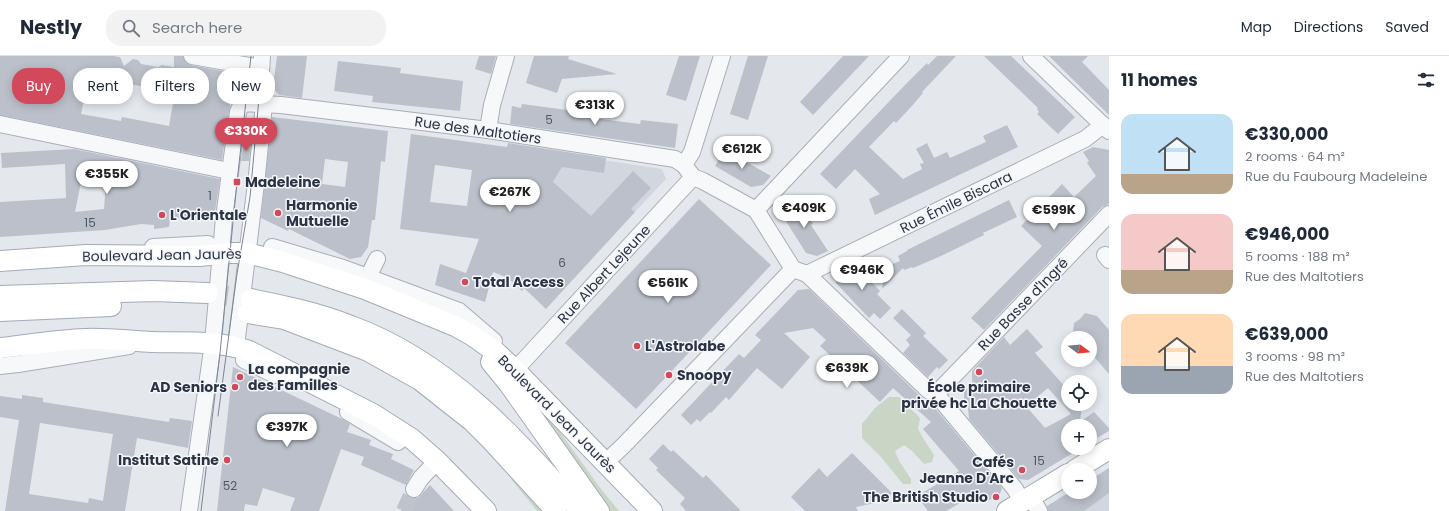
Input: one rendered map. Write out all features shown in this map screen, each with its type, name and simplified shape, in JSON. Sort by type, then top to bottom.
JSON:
[{"type":"main road","name":"Boulevard Jean Jaurès","points":[[0,261],[86,255],[198,256],[214,249],[247,253],[367,283],[473,336],[518,367],[608,459],[652,511]]},
{"type":"main road","points":[[0,270],[119,256]]},
{"type":"main road","points":[[0,296],[153,290],[208,300],[0,311]]},
{"type":"main road","points":[[556,511],[472,421],[420,380],[368,351],[250,306],[310,312],[352,326],[413,356],[440,374],[475,401],[500,424],[550,476],[580,511]]},
{"type":"main road","points":[[0,325],[70,308]]},
{"type":"main road","name":"Boulevard Jean Jaurès","points":[[455,326],[496,367],[599,511]]},
{"type":"main road","points":[[0,348],[85,339],[213,343],[240,353],[248,351],[373,414],[412,439],[434,465],[486,511]]},
{"type":"main road","points":[[1086,463],[1109,449]]},
{"type":"main road","points":[[1025,505],[1061,479]]},
{"type":"street","points":[[192,56],[262,62]]},
{"type":"street","points":[[488,130],[492,105],[506,56]]},
{"type":"street","name":"Rue Albert Lejeune","points":[[518,367],[689,171],[692,152],[722,56]]},
{"type":"street","points":[[901,56],[756,210],[800,271],[928,390],[936,394],[1015,489],[1025,505]]},
{"type":"street","points":[[1031,56],[1106,128]]},
{"type":"street","name":"Rue des Maltotiers","points":[[230,171],[238,112],[242,104]]},
{"type":"street","points":[[240,353],[247,253],[258,175],[264,104]]},
{"type":"street","name":"Rue des Maltotiers","points":[[264,104],[488,130],[667,157],[675,159],[703,182],[756,210]]},
{"type":"street","points":[[0,124],[230,171],[214,249],[213,343],[189,511]]},
{"type":"street","name":"Rue Émile Biscara","points":[[800,271],[1106,128]]},
{"type":"street","name":"Rue Basse d'Ingré","points":[[936,394],[1109,214]]},
{"type":"street","points":[[272,247],[343,268],[367,283],[458,310],[518,367]]},
{"type":"street","name":"Boulevard Jean Jaurès","points":[[0,254],[214,249]]},
{"type":"street","points":[[367,283],[377,259]]},
{"type":"street","points":[[662,511],[608,459],[800,271]]},
{"type":"street","points":[[0,366],[153,342]]},
{"type":"street","points":[[414,489],[421,478],[434,465],[473,511]]},
{"type":"shaded area","points":[[569,155],[662,169],[666,179],[593,256],[531,219]]},
{"type":"shaded area","points":[[1109,470],[1109,511],[1066,511],[1057,499],[1061,497],[1061,499],[1097,499],[1097,484]]},
{"type":"green space","points":[[889,397],[899,397],[920,418],[918,429],[934,455],[932,462],[924,464],[904,445],[895,451],[899,461],[911,479],[911,484],[903,484],[881,457],[862,438],[862,424],[875,408]]},
{"type":"green space","points":[[537,406],[544,410],[601,489],[619,511],[606,511]]},
{"type":"green space","points":[[511,479],[513,479],[542,511],[537,511]]},
{"type":"building","points":[[0,56],[114,56],[120,57],[124,66],[133,59],[138,60],[141,64],[158,67],[162,65],[174,67],[174,56],[183,56],[186,63],[206,68],[141,68],[141,86],[133,85],[133,68],[73,68],[73,104],[83,104],[81,114],[121,121],[122,117],[169,126],[173,104],[209,104],[209,69],[217,70],[217,104],[230,104],[222,160],[0,115]]},
{"type":"building","points":[[277,56],[307,56],[302,98],[279,95],[275,90]]},
{"type":"building","points":[[479,56],[496,56],[491,74],[475,69]]},
{"type":"building","points":[[534,56],[569,56],[568,59],[617,74],[562,79],[557,93],[526,83]]},
{"type":"building","points":[[679,56],[700,56],[686,101],[666,95]]},
{"type":"building","points":[[748,56],[768,56],[748,120],[730,114]]},
{"type":"building","points":[[843,56],[869,56],[813,115],[800,102]]},
{"type":"building","points":[[937,56],[956,56],[922,92],[923,93],[896,123],[894,121],[869,147],[903,179],[922,169],[920,164],[924,163],[916,149],[927,143],[934,158],[947,152],[950,158],[986,142],[983,136],[1007,125],[1018,147],[875,215],[869,199],[880,194],[855,169],[836,189],[820,174],[904,86],[927,63],[928,65]]},
{"type":"building","points":[[984,56],[1011,56],[1075,117],[1058,134],[1037,114],[1039,112],[1037,109],[1038,108]]},
{"type":"building","points":[[1049,56],[1088,56],[1082,62],[1109,90],[1109,115]]},
{"type":"building","points":[[338,61],[401,68],[400,73],[463,81],[460,111],[372,102],[373,96],[334,91]]},
{"type":"building","points":[[522,104],[574,111],[574,115],[608,120],[640,124],[641,120],[678,124],[675,148],[510,124],[512,106],[521,108]]},
{"type":"building","points":[[272,117],[388,131],[385,162],[381,161],[375,220],[372,220],[368,247],[361,257],[350,259],[289,229],[288,231],[261,218]],"holes":[[[325,159],[348,162],[345,187],[322,184]]]},
{"type":"building","points":[[411,134],[507,147],[508,143],[606,158],[604,173],[562,167],[553,182],[591,216],[633,171],[651,188],[631,209],[635,212],[546,309],[524,288],[522,291],[508,278],[493,272],[485,302],[435,285],[440,264],[466,273],[479,239],[400,229]],"holes":[[[435,165],[472,170],[467,206],[430,202]]]},
{"type":"building","points":[[244,142],[251,143],[249,161],[241,161]]},
{"type":"building","points":[[1093,147],[1109,150],[1109,204],[1102,207],[984,330],[971,318],[1042,246],[1021,226],[1062,184],[1074,197],[1096,176],[1087,163],[1089,161],[1083,152]]},
{"type":"building","points":[[74,149],[220,179],[214,218],[194,221],[193,215],[170,220],[169,227],[154,229],[154,225],[141,224],[105,230],[0,237],[0,202],[66,198],[65,164],[2,168],[1,153]],"holes":[[[82,177],[106,181],[104,209],[75,212]]]},
{"type":"building","points":[[725,149],[771,176],[763,185],[751,187],[715,166]]},
{"type":"building","points":[[699,199],[771,265],[636,409],[565,343]]},
{"type":"building","points":[[1009,200],[1017,217],[983,233],[984,235],[941,256],[913,268],[904,270],[903,268],[882,289],[885,267],[900,261],[898,256],[907,250]]},
{"type":"building","points":[[804,202],[814,219],[811,220],[813,224],[811,225],[828,251],[817,256],[806,253],[779,210],[789,204],[793,209]]},
{"type":"building","points":[[854,263],[880,291],[877,294],[891,308],[880,319],[874,313],[869,318],[836,283],[836,272]]},
{"type":"building","points":[[809,289],[921,397],[934,407],[1002,488],[1000,494],[986,502],[978,493],[946,511],[928,511],[917,496],[959,471],[923,429],[931,422],[893,388],[880,402],[820,346],[826,340],[813,328],[784,333],[810,357],[782,389],[757,368],[729,400],[726,397],[700,422],[697,419],[691,425],[681,415],[739,354],[744,358],[761,340],[755,335],[798,290]]},
{"type":"building","points":[[902,309],[926,333],[923,336],[948,360],[939,369],[937,367],[928,377],[903,353],[910,345],[906,340],[911,335],[893,318]]},
{"type":"building","points":[[1085,313],[1097,316],[1109,330],[1109,374],[1097,360],[1097,331],[1073,331],[1074,323]]},
{"type":"building","points":[[1027,329],[1043,347],[1035,353],[1061,382],[1061,403],[1048,388],[1026,406],[1045,428],[1061,419],[1061,455],[1069,455],[1028,480],[1019,479],[969,419],[969,408],[964,402],[964,392],[973,382],[972,371],[1004,337],[1010,345]]},
{"type":"building","points":[[233,367],[350,424],[347,432],[371,440],[369,445],[393,454],[391,459],[414,470],[406,485],[361,465],[364,457],[341,449],[319,511],[290,511],[295,498],[263,488],[257,506],[245,504],[244,511],[217,511]]},
{"type":"building","points":[[22,395],[43,398],[43,402],[169,422],[170,418],[192,421],[188,448],[137,438],[125,511],[5,511],[19,420],[0,417],[0,396],[22,399]],"holes":[[[40,423],[113,434],[103,501],[89,498],[88,503],[29,494]]]},
{"type":"building","points":[[1068,411],[1081,411],[1080,419],[1062,419],[1071,414]]},
{"type":"building","points":[[1094,412],[1109,428],[1109,431],[1097,438],[1097,419],[1084,419]]},
{"type":"building","points":[[663,444],[671,452],[673,450],[703,478],[706,475],[741,511],[686,511],[680,504],[685,498],[656,470],[658,468],[649,459]]},
{"type":"building","points":[[852,453],[892,493],[884,501],[856,507],[858,511],[805,511],[791,497],[819,468],[827,477]]},
{"type":"building","points":[[1109,468],[1109,493],[1084,511],[1048,511],[1047,506],[1061,497],[1061,499],[1097,499],[1097,476]]},
{"type":"building","points":[[430,485],[454,511],[401,511],[415,498],[419,497]]},
{"type":"tunnel","points":[[208,293],[251,299]]},
{"type":"tunnel","points":[[404,511],[414,489]]},
{"type":"tram line","points":[[201,511],[220,353],[251,56]]},
{"type":"tram line","points":[[218,416],[237,274],[250,197],[258,104]]},
{"type":"place","name":"Madeleine","points":[[237,182]]},
{"type":"place","name":"Harmonie Mutuelle","points":[[278,213]]},
{"type":"place","name":"L'Orientale","points":[[162,215]]},
{"type":"place","name":"Total Access","points":[[465,282]]},
{"type":"place","name":"L'Astrolabe","points":[[637,346]]},
{"type":"place","name":"École primaire privée hc La Chouette","points":[[979,372]]},
{"type":"place","name":"Snoopy","points":[[669,375]]},
{"type":"place","name":"La compagnie des Familles","points":[[240,377]]},
{"type":"place","name":"AD Seniors","points":[[235,387]]},
{"type":"place","name":"Institut Satine","points":[[227,460]]},
{"type":"place","name":"Cafés Jeanne D'Arc","points":[[1022,470]]},
{"type":"place","name":"The British Studio","points":[[996,497]]}]
